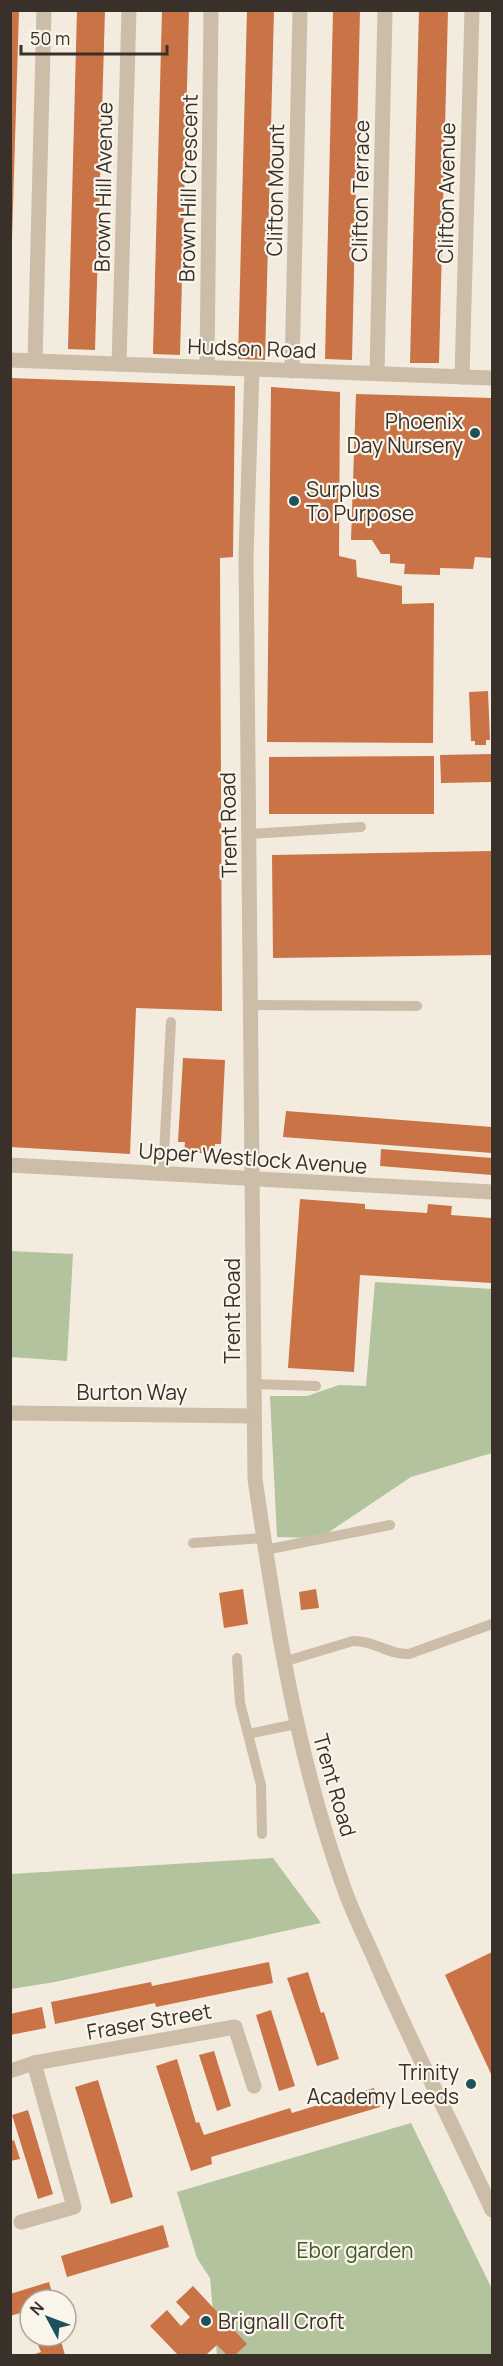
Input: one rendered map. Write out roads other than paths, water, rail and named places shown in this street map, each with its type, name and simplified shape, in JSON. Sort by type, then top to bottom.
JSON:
[{"type":"street","points":[[35,361],[44,10]]},
{"type":"street","name":"Brown Hill Avenue","points":[[119,364],[129,10]]},
{"type":"street","name":"Brown Hill Crescent","points":[[207,367],[211,10]]},
{"type":"street","name":"Clifton Mount","points":[[292,371],[300,10]]},
{"type":"street","name":"Clifton Terrace","points":[[377,373],[385,10]]},
{"type":"street","name":"Clifton Avenue","points":[[462,377],[472,10]]},
{"type":"street","name":"Hudson Road","points":[[10,360],[492,378]]},
{"type":"street","name":"Trent Road","points":[[252,369],[246,556],[255,1479],[283,1662],[296,1724],[344,1888],[390,1994],[492,2210]]},
{"type":"street","name":"Upper Westlock Avenue","points":[[10,1165],[492,1192]]},
{"type":"street","name":"Burton Way","points":[[10,1413],[253,1416]]},
{"type":"street","name":"Fraser Street","points":[[10,2070],[34,2063],[235,2027],[254,2086]]},
{"type":"street","points":[[21,2222],[74,2208],[34,2063]]},
{"type":"lane","points":[[249,834],[361,827]]},
{"type":"lane","points":[[250,1005],[417,1006]]},
{"type":"lane","points":[[163,1173],[171,1022]]},
{"type":"lane","points":[[253,1384],[316,1386]]},
{"type":"lane","points":[[193,1543],[265,1544],[390,1525]]},
{"type":"lane","points":[[283,1662],[352,1641],[374,1643],[396,1654],[409,1654],[492,1624]]},
{"type":"lane","points":[[237,1658],[240,1703],[261,1785],[262,1834]]},
{"type":"lane","points":[[248,1734],[296,1724]]},
{"type":"place","name":"Phoenix Day Nursery","points":[[475,433]]},
{"type":"place","name":"Surplus To Purpose","points":[[294,501]]},
{"type":"place","name":"Trinity Academy Leeds","points":[[471,2084]]},
{"type":"place","name":"Brignall Croft","points":[[206,2321]]},
{"type":"park label","name":"Ebor garden","points":[[355,2250]]}]
